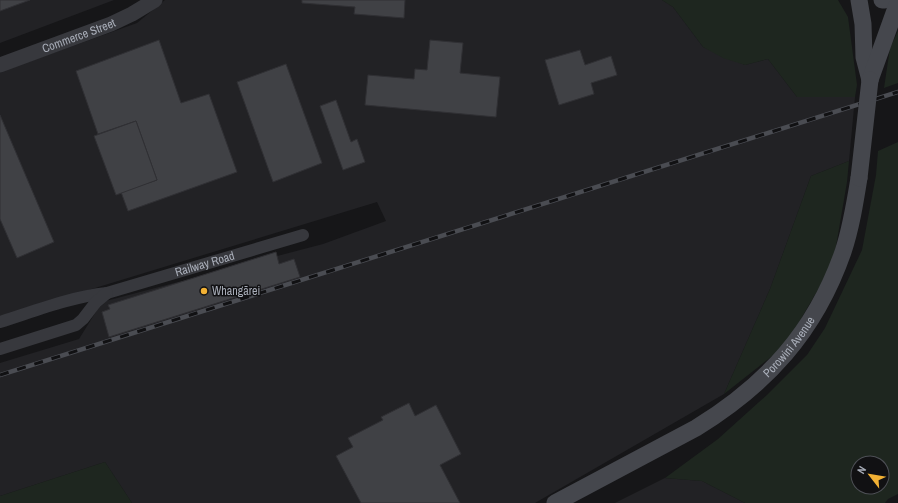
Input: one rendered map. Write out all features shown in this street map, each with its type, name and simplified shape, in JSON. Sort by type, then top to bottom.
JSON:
[{"type":"main road","name":"Porowini Avenue","points":[[859,0],[863,24],[864,57],[870,80]]},
{"type":"main road","name":"Porowini Avenue","points":[[555,503],[696,428],[718,414],[759,383],[801,335],[824,297],[843,251],[852,221],[860,178],[870,80],[898,2]]},
{"type":"street","name":"Commerce Street","points":[[0,64],[111,24],[132,14],[155,0]]},
{"type":"street","name":"Railway Road","points":[[0,322],[75,298],[107,293],[303,235]]},
{"type":"street","name":"Railway Road","points":[[0,349],[76,325],[83,319],[93,305],[107,293]]},
{"type":"shaded area","points":[[0,0],[114,0],[0,43]]},
{"type":"shaded area","points":[[165,0],[662,0],[673,7],[703,47],[745,65],[768,59],[797,97],[855,97],[849,161],[811,176],[770,289],[724,394],[535,503],[132,503],[105,462],[0,496],[0,363],[79,339],[102,302],[323,244],[386,221],[377,202],[0,317],[0,72],[137,23]]},
{"type":"shaded area","points":[[662,0],[838,0],[848,17],[857,85],[855,97],[797,97],[768,59],[745,65],[723,58],[703,47],[673,7]]},
{"type":"shaded area","points":[[898,31],[898,83],[884,88],[890,48]]},
{"type":"shaded area","points":[[898,142],[898,494],[888,499],[885,503],[745,503],[702,481],[665,478],[718,439],[768,394],[807,355],[825,328],[862,250],[876,175],[878,151]]},
{"type":"shaded area","points":[[849,161],[847,182],[833,264],[785,346],[724,394],[770,289],[811,176]]},
{"type":"shaded area","points":[[105,462],[132,503],[0,503],[0,496]]},
{"type":"shaded area","points":[[665,478],[702,481],[745,503],[615,503]]},
{"type":"building","points":[[0,0],[30,0],[0,11]]},
{"type":"building","points":[[302,0],[405,0],[404,18],[354,14],[355,7],[302,3]]},
{"type":"building","points":[[159,40],[181,103],[209,94],[237,172],[128,211],[121,192],[157,180],[136,121],[98,134],[76,71]]},
{"type":"building","points":[[430,40],[463,43],[460,73],[500,77],[496,117],[365,105],[368,75],[414,79],[415,69],[427,70]]},
{"type":"building","points":[[580,50],[585,65],[611,56],[617,75],[591,83],[594,94],[559,105],[545,60]]},
{"type":"building","points":[[286,64],[322,163],[273,182],[237,82]]},
{"type":"building","points":[[336,100],[351,142],[357,139],[365,162],[343,170],[320,106]]},
{"type":"building","points":[[0,115],[54,242],[17,258],[0,219]]},
{"type":"building","points":[[136,121],[157,180],[116,195],[94,136]]},
{"type":"building","name":"Whangārei","points":[[276,252],[279,264],[294,259],[300,277],[109,337],[102,312],[110,309],[108,305]]},
{"type":"building","points":[[409,403],[415,416],[436,405],[461,454],[440,465],[460,503],[361,503],[336,456],[353,447],[348,438],[383,420],[381,417]]},
{"type":"railway","points":[[0,375],[898,92]]},
{"type":"place","name":"Whangārei","points":[[204,291]]}]
